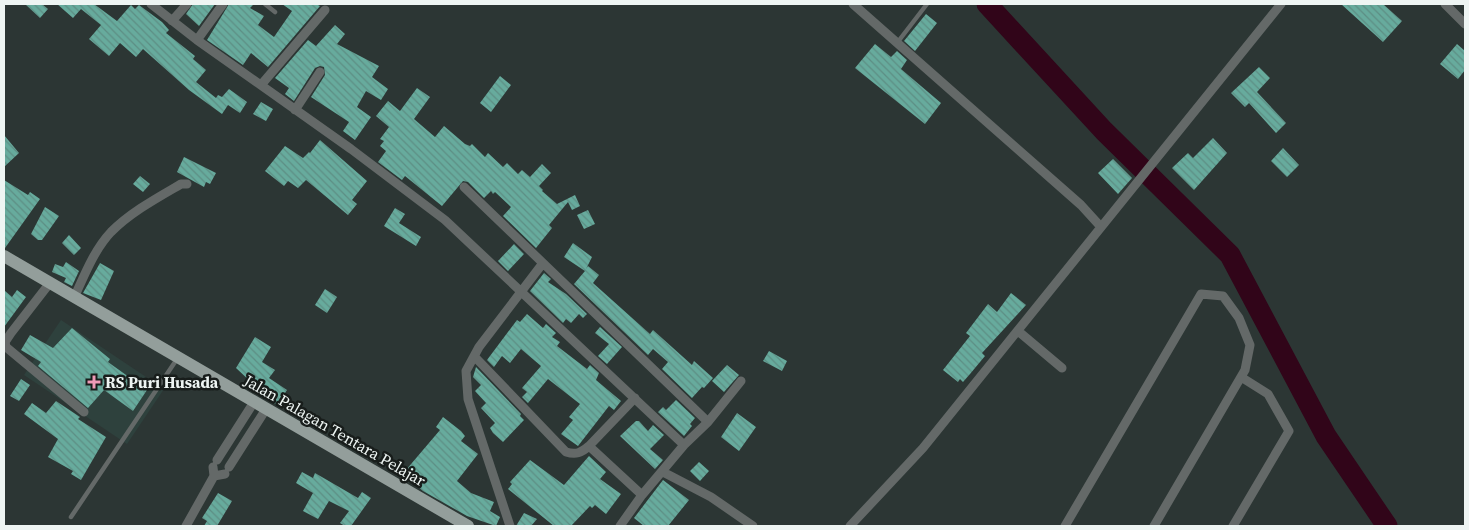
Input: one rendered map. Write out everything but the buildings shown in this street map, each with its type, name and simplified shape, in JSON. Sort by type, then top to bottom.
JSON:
[{"type":"main road","name":"Jalan Palagan Tentara Pelajar","points":[[4,256],[49,284],[468,526]]},
{"type":"street","points":[[151,4],[197,40],[445,220],[684,445]]},
{"type":"street","points":[[172,21],[187,4]]},
{"type":"street","points":[[197,40],[223,4]]},
{"type":"street","points":[[853,4],[1081,205],[1101,227]]},
{"type":"street","points":[[850,526],[923,448],[1281,4]]},
{"type":"street","points":[[1445,4],[1465,24]]},
{"type":"street","points":[[261,85],[325,10]]},
{"type":"street","points":[[295,110],[320,72]]},
{"type":"street","points":[[74,298],[89,264],[111,232],[143,206],[181,184],[187,184]]},
{"type":"street","points":[[464,187],[708,422]]},
{"type":"street","points":[[510,526],[468,399],[466,371],[474,356],[520,290],[543,263]]},
{"type":"street","points":[[49,284],[11,333],[6,342],[6,347],[84,412]]},
{"type":"street","points":[[1065,526],[1201,294],[1223,296],[1239,318],[1250,345],[1245,370],[1154,526]]},
{"type":"street","points":[[1018,331],[1062,368]]},
{"type":"street","points":[[474,356],[566,452],[581,453],[635,398]]},
{"type":"street","points":[[1234,526],[1289,431],[1268,394],[1241,377]]},
{"type":"street","points":[[620,526],[642,495],[684,445],[708,422],[741,381]]},
{"type":"street","points":[[186,526],[215,468],[254,402]]},
{"type":"street","points":[[215,468],[227,470],[266,409]]},
{"type":"street","points":[[589,446],[642,495]]},
{"type":"street","points":[[663,472],[710,497],[753,526]]},
{"type":"lane","points":[[265,4],[275,12]]},
{"type":"lane","points":[[897,42],[927,4]]},
{"type":"lane","points":[[70,517],[178,358]]},
{"type":"shaded area","name":"RS Puri Husada","points":[[61,320],[164,389],[127,444],[24,375]]},
{"type":"waterway","points":[[987,4],[1104,131],[1230,255],[1326,436],[1387,526]]},
{"type":"place","name":"RS Puri Husada","points":[[94,382]]}]
